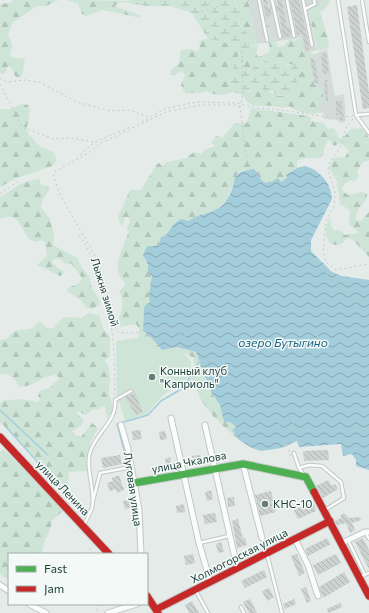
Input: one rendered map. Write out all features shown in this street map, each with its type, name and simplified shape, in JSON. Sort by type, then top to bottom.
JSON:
[{"type":"street","points":[[172,418],[199,543],[210,581]]},
{"type":"street","name":"Луговая улица","points":[[121,425],[139,510],[142,553]]},
{"type":"street","points":[[205,425],[213,468],[238,566]]},
{"type":"street","name":"улица Ленина","points":[[0,437],[109,553]]},
{"type":"street","points":[[243,464],[262,538]]},
{"type":"street","name":"улица Чкалова","points":[[134,483],[213,468],[243,464],[306,477]]},
{"type":"street","points":[[306,477],[330,521],[345,542],[362,576],[369,596]]},
{"type":"street","name":"Холмогорская улица","points":[[158,611],[238,566],[267,554],[330,521]]},
{"type":"street","points":[[345,542],[367,532]]},
{"type":"street","points":[[295,539],[308,566],[318,596]]},
{"type":"street","points":[[148,599],[158,611]]},
{"type":"street","points":[[31,605],[46,613]]},
{"type":"street","points":[[108,613],[134,605]]},
{"type":"lane","points":[[259,0],[267,40]]},
{"type":"lane","points":[[272,0],[280,38]]},
{"type":"lane","points":[[287,0],[294,36]]},
{"type":"lane","points":[[303,0],[312,45]]},
{"type":"lane","points":[[305,9],[315,4],[314,0]]},
{"type":"lane","points":[[338,0],[356,115],[369,133]]},
{"type":"lane","points":[[362,0],[369,42]]},
{"type":"lane","points":[[356,115],[369,115]]},
{"type":"lane","points":[[92,507],[90,453],[98,435],[112,419],[116,407],[115,400],[131,391]]},
{"type":"lane","points":[[294,453],[300,468],[306,477]]},
{"type":"lane","points":[[300,468],[309,464],[322,466],[341,482],[344,498],[324,510]]},
{"type":"lane","points":[[84,525],[92,507],[100,473],[131,467]]},
{"type":"lane","points":[[367,532],[369,539]]},
{"type":"lane","points":[[199,543],[230,536]]},
{"type":"lane","points":[[267,554],[282,613]]},
{"type":"lane","points":[[362,576],[369,573]]},
{"type":"lane","points":[[195,590],[208,613]]},
{"type":"lane","points":[[241,607],[244,613]]},
{"type":"path","points":[[197,13],[222,5],[229,0]]},
{"type":"path","points":[[242,51],[243,94],[242,104],[240,107],[246,156],[253,179],[288,218],[310,257],[333,279],[369,320]]},
{"type":"path","points":[[0,78],[7,82],[25,80],[40,82],[77,102],[110,111],[130,110],[149,118]]},
{"type":"path","points":[[0,84],[22,127],[54,139],[71,138],[95,142]]},
{"type":"path","points":[[80,155],[95,142],[139,123],[164,109],[197,102],[242,104],[258,108],[335,118],[356,115]]},
{"type":"path","name":"Лыжня зимой","points":[[240,107],[234,105],[196,105],[166,112],[139,123],[101,143],[87,154],[54,172],[53,175],[56,184],[81,234],[91,249],[110,302],[113,326],[118,332],[133,333],[167,327],[190,338],[214,363],[236,391],[259,414],[279,425],[302,431],[329,432],[369,428]]},
{"type":"path","points":[[356,115],[346,127],[340,148],[330,162],[328,170],[336,191],[334,206],[326,221],[323,251],[326,262],[336,270],[369,264]]},
{"type":"path","points":[[0,194],[20,180]]},
{"type":"path","points":[[79,235],[91,252],[108,298],[115,352],[115,400]]},
{"type":"path","points":[[297,461],[289,454],[285,442],[292,428],[336,270]]},
{"type":"path","points":[[333,279],[369,307]]},
{"type":"path","points":[[87,553],[97,540]]},
{"type":"shaded area","points":[[248,0],[324,0],[322,4],[312,7],[309,15],[317,50],[304,53],[301,38],[256,44]]},
{"type":"shaded area","points":[[327,49],[334,93],[336,96],[344,94],[346,121],[340,123],[338,120],[324,119],[323,111],[318,111],[319,102],[323,101],[323,89],[319,89],[314,85],[308,57]]},
{"type":"green space","points":[[14,0],[59,0],[46,6],[37,6],[12,23],[8,35],[12,45],[10,55],[11,57],[25,59],[22,75],[19,78],[15,76],[12,68],[8,66],[4,74],[1,74],[0,72],[0,4],[9,3]]},
{"type":"green space","points":[[67,0],[135,1],[142,5],[120,2],[114,6],[140,15],[141,18],[103,10],[86,16],[82,14],[78,4]]},
{"type":"green space","points":[[128,0],[234,0],[237,8],[241,9],[239,22],[241,27],[247,33],[248,44],[251,46],[243,54],[243,70],[248,71],[264,61],[276,61],[285,66],[297,64],[298,78],[295,86],[285,96],[276,95],[272,91],[266,91],[260,87],[252,91],[237,88],[230,82],[235,61],[240,53],[235,47],[221,41],[208,39],[192,13],[170,6],[145,6]]},
{"type":"green space","points":[[234,0],[248,0],[256,44],[251,46],[248,44],[247,33],[241,25],[237,4]]},
{"type":"green space","points":[[324,0],[330,0],[324,10],[320,12],[329,42],[328,48],[318,51],[308,11],[310,8],[322,4]]},
{"type":"green space","points":[[268,24],[272,39],[275,40],[278,47],[284,46],[290,38],[294,41],[301,38],[304,53],[313,53],[313,56],[308,57],[314,85],[318,85],[319,89],[323,88],[323,101],[319,103],[318,111],[323,111],[321,113],[305,113],[289,106],[283,108],[274,106],[256,106],[249,103],[243,95],[233,92],[220,95],[206,91],[201,93],[185,93],[181,85],[185,74],[180,71],[174,76],[171,74],[171,69],[179,64],[181,50],[188,49],[199,51],[200,41],[204,39],[221,41],[237,48],[240,51],[230,81],[232,85],[250,92],[260,87],[278,96],[285,96],[298,77],[298,66],[289,64],[285,66],[266,61],[246,71],[243,70],[243,54],[251,46],[258,46],[256,54],[258,57],[270,52],[267,27]]},
{"type":"green space","points":[[22,104],[28,105],[30,113],[27,127],[28,133],[41,147],[54,153],[56,161],[52,166],[15,179],[0,187],[0,109],[9,109]]},
{"type":"green space","points":[[251,108],[308,116],[312,118],[310,121],[323,123],[328,129],[334,128],[339,139],[344,137],[351,129],[362,128],[369,138],[369,160],[362,163],[357,171],[359,176],[355,181],[350,180],[344,185],[342,190],[348,195],[362,192],[367,194],[365,201],[357,212],[356,220],[361,221],[369,212],[369,257],[352,239],[347,238],[338,245],[330,243],[328,240],[326,227],[331,218],[331,226],[334,230],[340,230],[345,235],[359,233],[349,224],[350,210],[340,204],[337,181],[329,168],[334,158],[345,157],[349,150],[340,143],[334,146],[329,140],[327,141],[322,156],[316,158],[305,158],[297,161],[297,168],[286,175],[287,178],[281,182],[264,182],[258,178],[254,169],[242,170],[237,174],[228,198],[215,211],[202,214],[189,221],[179,221],[166,235],[162,236],[159,246],[147,246],[143,255],[152,277],[150,303],[144,308],[143,332],[150,336],[162,350],[177,347],[196,352],[210,390],[220,405],[224,421],[230,422],[236,427],[232,430],[239,440],[207,409],[198,394],[196,386],[188,388],[185,384],[193,375],[194,358],[181,351],[159,353],[138,339],[139,328],[136,324],[120,327],[117,323],[122,303],[119,291],[123,288],[125,282],[120,277],[118,265],[121,251],[129,231],[126,228],[130,223],[129,217],[124,217],[124,223],[121,226],[118,217],[130,190],[141,190],[157,164],[159,163],[162,166],[167,162],[186,158],[194,152],[201,154],[204,150],[215,146],[210,144],[216,136],[223,137],[235,123],[247,123]]},
{"type":"green space","points":[[39,178],[41,185],[49,187],[50,189],[43,199],[41,207],[50,219],[54,235],[53,245],[77,258],[82,268],[89,276],[92,289],[100,300],[99,305],[93,309],[86,308],[82,301],[67,291],[68,288],[79,283],[82,278],[71,263],[67,265],[59,259],[52,259],[53,264],[64,272],[61,276],[36,266],[47,256],[45,242],[41,240],[36,242],[31,240],[18,221],[14,218],[8,217],[0,219],[0,197],[20,184]]},
{"type":"green space","points":[[88,313],[99,315],[104,330],[110,336],[110,357],[104,360],[107,363],[109,371],[109,394],[112,412],[107,417],[105,407],[103,406],[97,410],[93,409],[86,415],[77,411],[76,413],[84,420],[81,426],[72,431],[76,435],[81,437],[92,423],[98,428],[90,443],[87,471],[69,472],[68,485],[64,486],[0,422],[0,404],[2,401],[19,399],[37,402],[40,398],[38,397],[40,391],[49,388],[59,379],[57,375],[52,375],[28,385],[19,386],[9,375],[0,374],[0,340],[7,339],[16,331],[34,327],[40,322],[48,328],[54,328],[64,318],[84,317]]},
{"type":"green space","name":"Конный клуб \"Каприоль\"","points":[[149,336],[161,351],[181,350],[191,362],[190,374],[185,381],[163,395],[147,414],[125,421],[117,395],[116,341]]},
{"type":"green space","points":[[3,449],[13,458],[64,510],[52,520],[42,553],[8,553],[8,579],[0,574],[0,452]]},
{"type":"water","name":"озеро Бутыгино","points":[[305,166],[320,174],[324,178],[331,193],[332,199],[311,240],[311,251],[332,272],[342,276],[369,280],[369,470],[356,466],[356,460],[352,454],[343,456],[341,444],[299,447],[297,441],[281,448],[261,451],[252,448],[239,440],[232,430],[236,427],[230,422],[224,422],[220,405],[210,390],[196,352],[177,347],[162,350],[150,336],[143,331],[144,308],[146,304],[150,303],[149,294],[152,276],[148,272],[148,265],[143,255],[147,246],[159,246],[161,237],[166,235],[174,224],[181,219],[189,221],[199,215],[219,208],[228,198],[235,178],[240,172],[254,169],[265,183],[269,183],[278,178],[281,182],[287,178],[286,175],[297,168]]},
{"type":"building","points":[[263,0],[267,0],[268,8],[271,7],[271,16],[266,17]]},
{"type":"building","points":[[277,0],[282,0],[287,28],[290,28],[291,36],[283,38],[279,12],[277,12],[276,7],[278,6]]},
{"type":"building","points":[[290,0],[299,0],[310,50],[306,51],[302,34],[297,35]]},
{"type":"building","points":[[357,5],[369,93],[369,108],[363,109],[347,7]]},
{"type":"building","points":[[326,53],[329,73],[323,74],[321,54]]},
{"type":"building","points":[[314,58],[319,83],[315,83],[310,59]]},
{"type":"building","points":[[324,80],[327,80],[328,101],[326,101]]},
{"type":"building","points":[[336,101],[342,101],[344,120],[340,121],[340,115],[336,115]]},
{"type":"building","points":[[135,393],[143,412],[136,415],[125,397]]},
{"type":"building","points":[[140,430],[142,439],[133,440],[132,431]]},
{"type":"building","points":[[165,431],[167,439],[160,440],[159,432]]},
{"type":"building","points":[[328,450],[329,460],[304,461],[303,451]]},
{"type":"building","points":[[120,455],[122,464],[103,468],[101,458]]},
{"type":"building","points":[[200,455],[202,462],[194,464],[192,456]]},
{"type":"building","points":[[170,457],[173,470],[167,471],[165,459]]},
{"type":"building","points":[[119,475],[124,490],[117,493],[116,489],[110,491],[107,483],[113,481],[112,478]]},
{"type":"building","points":[[328,480],[332,486],[335,484],[338,489],[323,498],[316,486]]},
{"type":"building","points":[[211,490],[213,499],[207,501],[205,492]]},
{"type":"building","name":"КНС-10","points":[[271,491],[276,512],[260,516],[255,495]]},
{"type":"building","points":[[234,497],[235,506],[228,507],[227,498]]},
{"type":"building","points":[[131,499],[133,507],[125,509],[123,501]]},
{"type":"building","points":[[313,502],[316,511],[298,519],[294,510]]},
{"type":"building","points":[[184,504],[185,512],[177,513],[176,506]]},
{"type":"building","points":[[215,513],[217,522],[205,524],[203,515]]},
{"type":"building","points":[[344,513],[349,518],[360,517],[361,520],[352,523],[355,530],[350,533],[346,523],[337,525],[335,521],[341,518],[341,515]]},
{"type":"building","points":[[238,519],[243,539],[245,538],[247,545],[237,548],[232,521]]},
{"type":"building","points":[[327,538],[331,544],[308,556],[305,549]]},
{"type":"building","points":[[363,538],[369,550],[369,569],[355,542]]},
{"type":"building","points":[[221,542],[224,552],[218,553],[216,544]]},
{"type":"building","points":[[193,554],[195,563],[186,565],[184,556]]},
{"type":"building","points":[[297,554],[305,573],[299,576],[291,556]]},
{"type":"building","points":[[336,554],[341,563],[318,575],[313,565]]},
{"type":"building","points":[[264,570],[267,577],[245,588],[241,581]]},
{"type":"building","points":[[344,572],[350,582],[323,598],[319,587]]},
{"type":"building","points":[[306,587],[311,601],[307,603],[301,589]]},
{"type":"building","points":[[269,588],[274,597],[267,601],[262,591]]},
{"type":"building","points":[[250,599],[257,613],[249,613],[243,602]]},
{"type":"building","points":[[294,599],[296,604],[285,609],[283,604]]},
{"type":"building","points":[[192,601],[199,613],[189,613],[185,605]]},
{"type":"building","points":[[340,603],[342,607],[329,613],[327,609]]},
{"type":"waterway","points":[[128,464],[117,424],[148,415],[161,401],[183,388],[199,362]]},
{"type":"waterway","points":[[0,410],[48,455]]},
{"type":"waterway","points":[[6,427],[64,491]]},
{"type":"traffic: fast","points":[[134,483],[243,464],[306,477],[314,492]]},
{"type":"traffic: jam","points":[[0,437],[108,553]]},
{"type":"traffic: jam","points":[[314,492],[369,596]]},
{"type":"traffic: jam","points":[[157,609],[330,521]]},
{"type":"traffic: jam","points":[[148,598],[158,613]]},
{"type":"place","name":"Конный клуб \"Каприоль\"","points":[[152,377]]},
{"type":"place","name":"КНС-10","points":[[265,504]]}]
